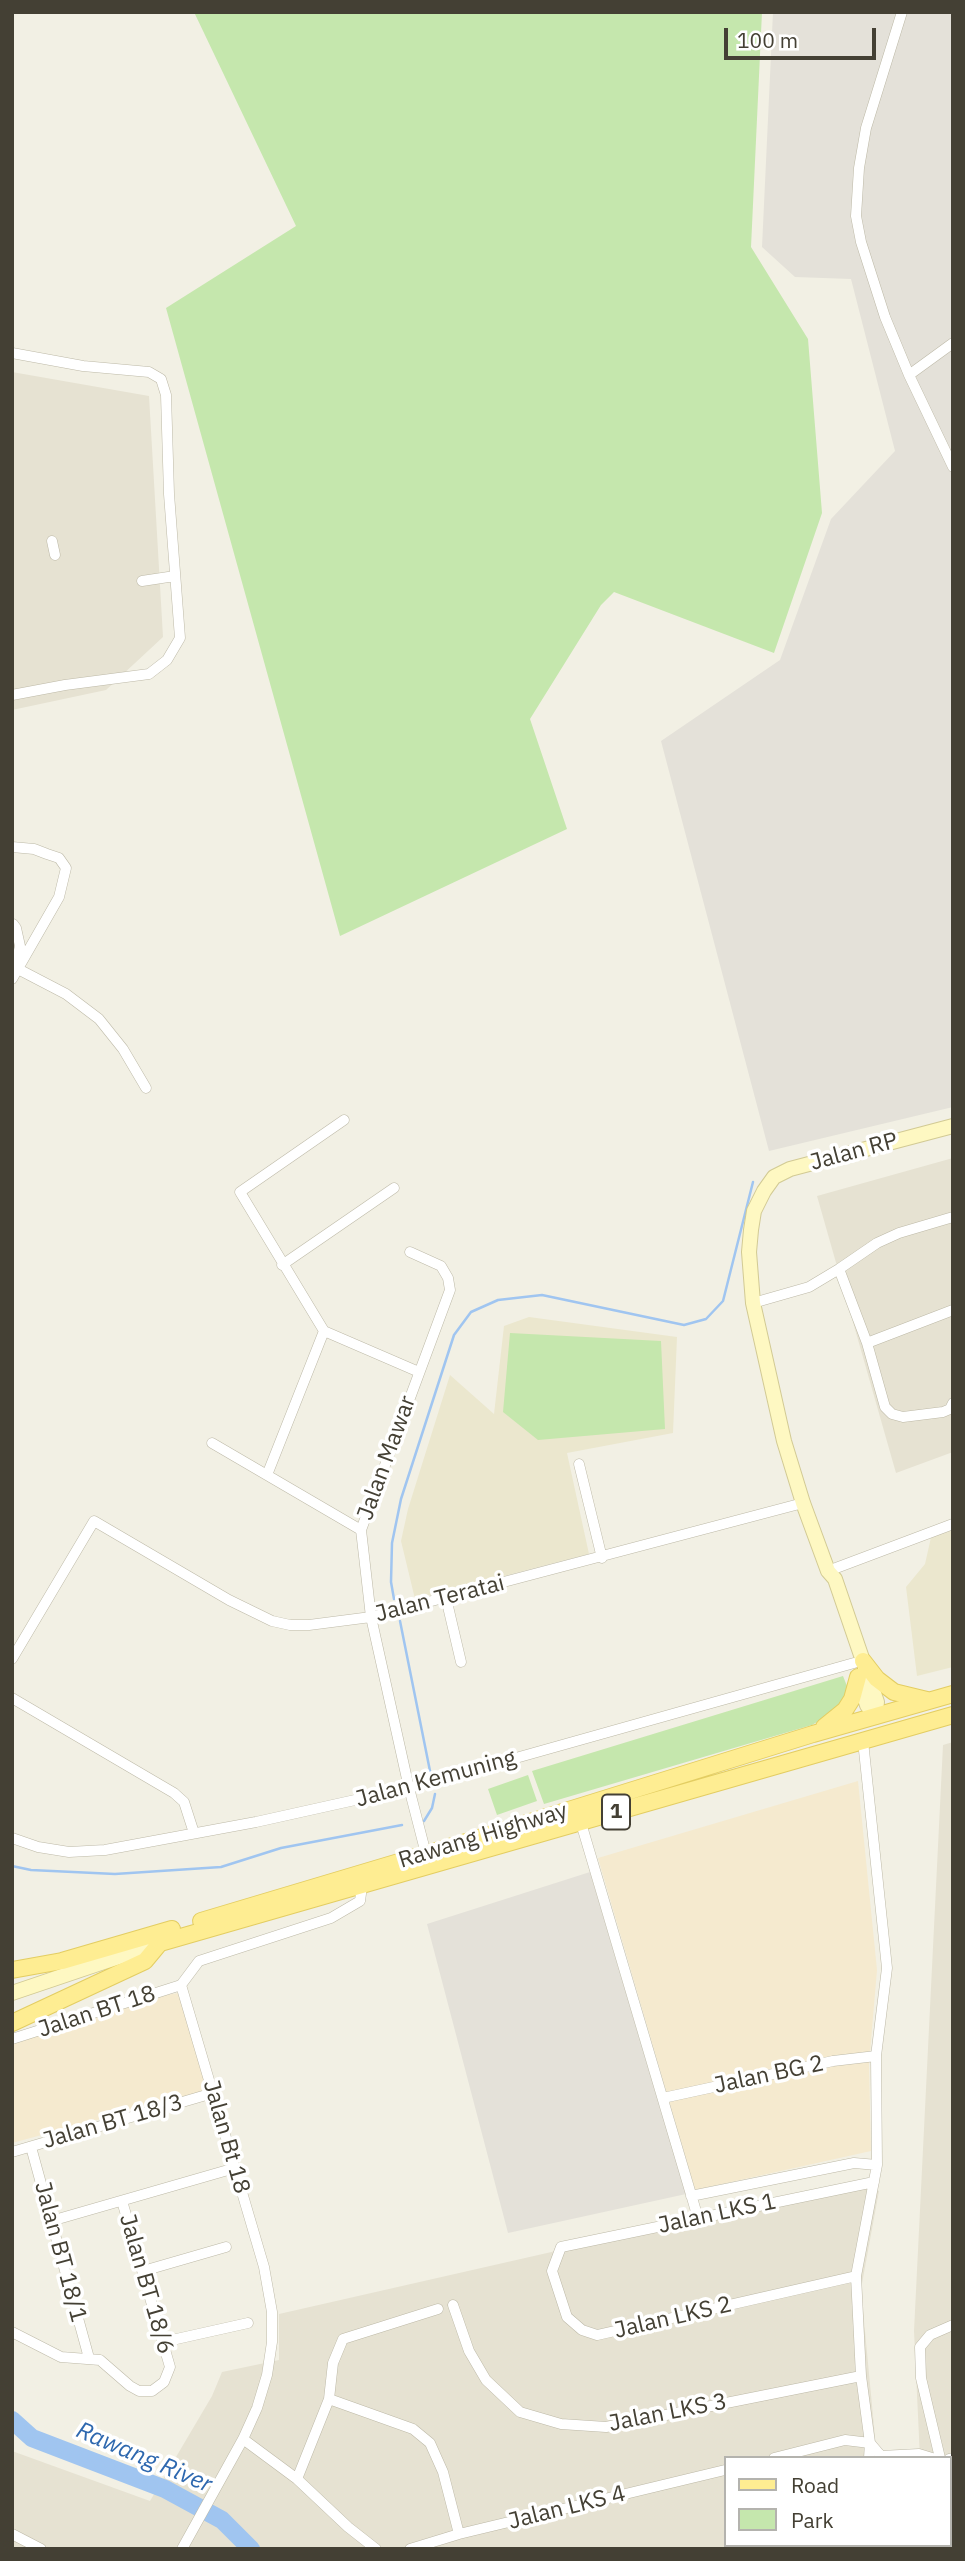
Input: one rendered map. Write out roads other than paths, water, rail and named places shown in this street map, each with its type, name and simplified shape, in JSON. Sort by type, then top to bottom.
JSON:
[{"type":"main road","points":[[813,1734],[845,1710],[852,1699],[858,1667],[894,1692],[931,1701]]},
{"type":"main road","name":"Rawang Highway","points":[[62,1961],[953,1694]]},
{"type":"main road","name":"Rawang Highway","points":[[160,1944],[953,1715]]},
{"type":"main road","points":[[845,1746],[875,1717],[880,1727],[899,1731]]},
{"type":"main road","points":[[12,2023],[145,1961],[160,1944]]},
{"type":"main road","points":[[12,1969],[62,1961]]},
{"type":"street","points":[[902,12],[866,128],[859,168],[856,216],[861,242],[885,317],[953,467]]},
{"type":"street","points":[[909,375],[953,342]]},
{"type":"street","points":[[12,353],[83,366],[149,372],[161,379],[166,395],[169,494],[180,638],[167,660],[149,674],[12,695]]},
{"type":"street","points":[[52,541],[55,555]]},
{"type":"street","points":[[142,581],[175,576]]},
{"type":"street","points":[[12,846],[34,849],[59,858],[66,868],[59,897],[15,975]]},
{"type":"street","points":[[13,924],[20,946],[14,967],[15,975]]},
{"type":"street","points":[[15,975],[40,978],[99,1019],[123,1049],[146,1088]]},
{"type":"street","points":[[344,1121],[240,1192],[324,1331],[419,1372]]},
{"type":"street","name":"Jalan RP","points":[[752,1303],[749,1252],[754,1211],[774,1177],[790,1169],[953,1126]]},
{"type":"street","points":[[282,1265],[394,1188]]},
{"type":"street","points":[[875,1717],[867,1705],[835,1578],[828,1571],[803,1503],[772,1395],[752,1303],[809,1287],[877,1242],[953,1217]]},
{"type":"street","name":"Jalan Mawar","points":[[410,1252],[441,1266],[449,1278],[450,1290],[361,1530],[371,1617],[426,1854]]},
{"type":"street","points":[[839,1269],[867,1343],[885,1408],[892,1414],[903,1417],[943,1412],[950,1409],[953,1403]]},
{"type":"street","points":[[867,1343],[953,1310]]},
{"type":"street","points":[[267,1475],[324,1331]]},
{"type":"street","points":[[212,1444],[361,1530]]},
{"type":"street","points":[[579,1464],[602,1558]]},
{"type":"street","name":"Jalan Teratai","points":[[12,1659],[94,1521],[229,1600],[272,1621],[309,1625],[371,1617],[803,1503]]},
{"type":"street","points":[[828,1571],[953,1524]]},
{"type":"street","points":[[446,1598],[461,1662]]},
{"type":"street","name":"Jalan Kemuning","points":[[12,1839],[69,1852],[105,1850],[256,1822],[409,1788],[858,1667]]},
{"type":"street","points":[[12,1698],[174,1793],[184,1802],[194,1833]]},
{"type":"street","points":[[863,1741],[887,1968],[876,2056],[877,2165],[856,2276],[861,2376],[870,2443],[869,2456]]},
{"type":"street","points":[[581,1823],[698,2218]]},
{"type":"street","name":"Jalan Bt 18","points":[[182,2549],[243,2439],[257,2408],[267,2375],[272,2342],[272,2312],[264,2267],[181,1985],[199,1961],[331,1917],[360,1901],[362,1886]]},
{"type":"street","name":"Rawang Highway","points":[[12,1993],[160,1944]]},
{"type":"street","name":"Rawang Highway","points":[[12,1977],[62,1961]]},
{"type":"street","name":"Jalan BT 18","points":[[12,2039],[181,1985]]},
{"type":"street","name":"Jalan BG 2","points":[[663,2098],[833,2061],[876,2056]]},
{"type":"street","name":"Jalan BT 18/3","points":[[12,2152],[213,2093]]},
{"type":"street","name":"Jalan BT 18/1","points":[[31,2147],[89,2358]]},
{"type":"street","points":[[691,2196],[854,2162],[877,2165]]},
{"type":"street","points":[[51,2221],[235,2168]]},
{"type":"street","name":"Jalan LKS 1","points":[[561,2247],[874,2182]]},
{"type":"street","name":"Jalan BT 18/6","points":[[89,2358],[100,2360],[139,2391],[152,2391],[164,2382],[170,2367],[122,2201]]},
{"type":"street","points":[[143,2271],[226,2247]]},
{"type":"street","name":"Jalan LKS 2","points":[[561,2247],[552,2271],[567,2317],[582,2330],[597,2335],[856,2276]]},
{"type":"street","name":"Jalan LKS 3","points":[[453,2305],[469,2351],[486,2380],[520,2412],[561,2424],[606,2427],[861,2376]]},
{"type":"street","points":[[297,2479],[329,2399],[333,2363],[343,2339],[438,2309]]},
{"type":"street","points":[[163,2342],[248,2323]]},
{"type":"street","points":[[940,2456],[921,2378],[920,2347],[930,2335],[953,2325]]},
{"type":"street","points":[[12,2332],[61,2357],[89,2358]]},
{"type":"street","points":[[329,2399],[413,2429],[430,2443],[443,2472],[459,2534]]},
{"type":"street","points":[[243,2439],[297,2479],[348,2527],[376,2549]]},
{"type":"street","points":[[782,2456],[845,2441],[870,2443],[881,2456],[926,2456]]},
{"type":"street","name":"Jalan LKS 4","points":[[410,2549],[459,2534],[724,2470]]},
{"type":"street","points":[[12,2534],[41,2549]]},
{"type":"waterway","points":[[394,1599],[391,1582],[392,1543],[401,1499],[454,1335],[471,1312],[498,1300],[542,1295],[684,1325],[706,1319],[723,1301],[753,1182]]},
{"type":"waterway","points":[[400,1621],[430,1771]]},
{"type":"waterway","points":[[424,1821],[432,1808],[435,1794]]},
{"type":"waterway","points":[[12,1866],[31,1870],[115,1874],[221,1867],[281,1848],[402,1825]]},
{"type":"waterway","name":"Rawang River","points":[[12,2420],[32,2438],[165,2489],[222,2520],[251,2549]]}]
